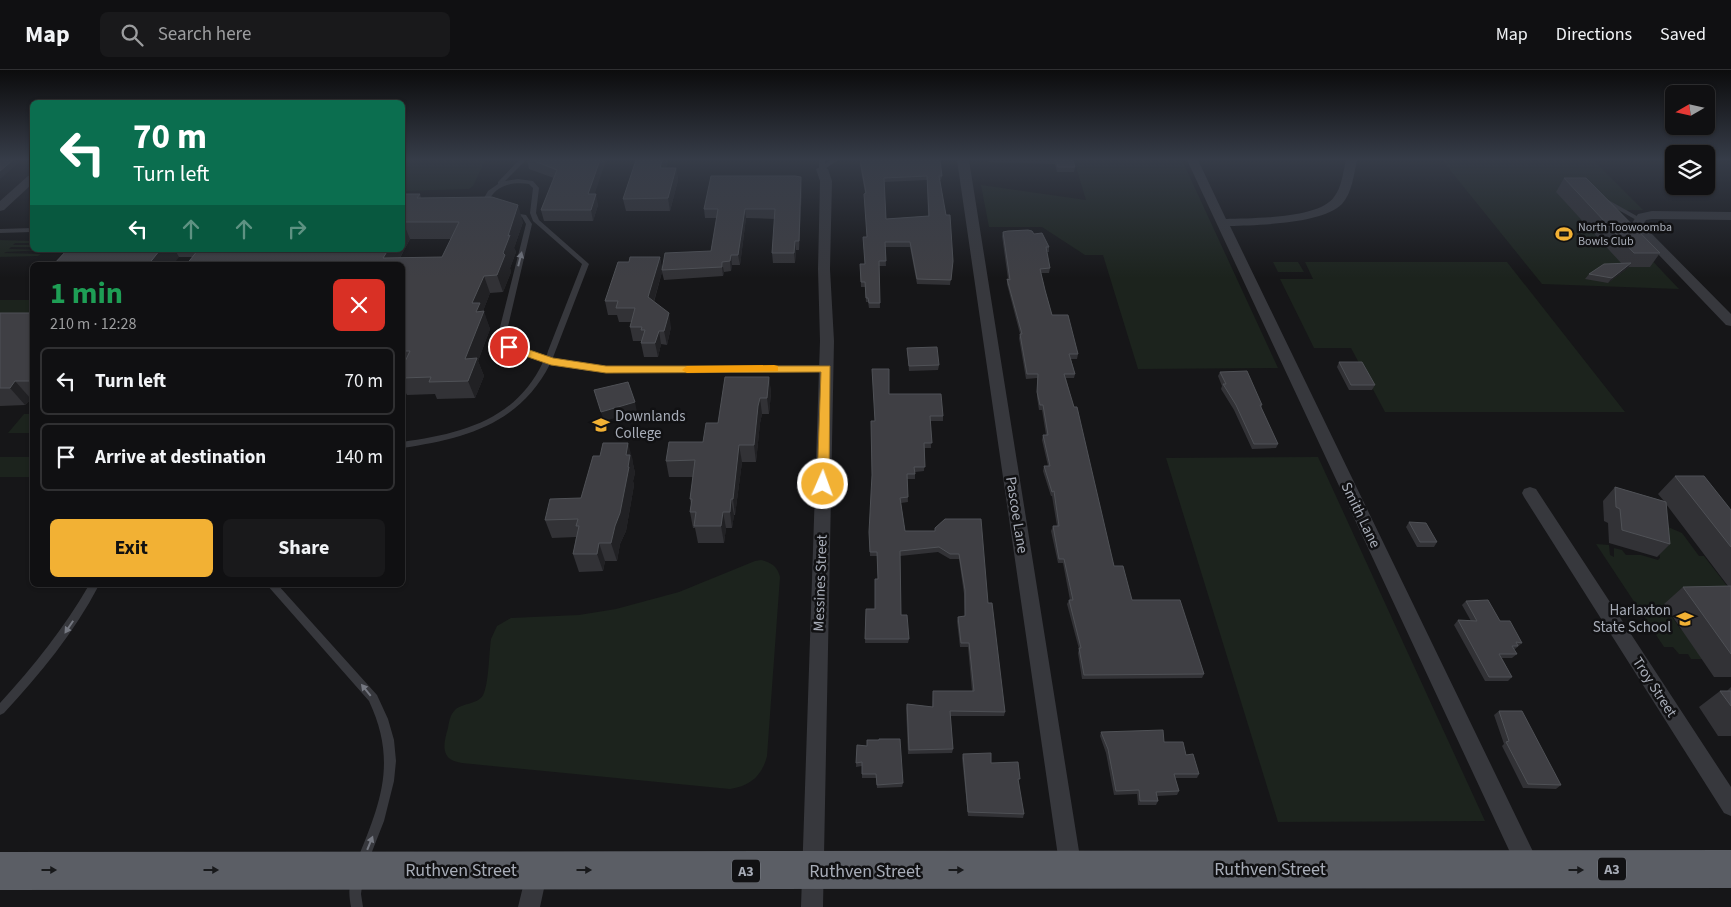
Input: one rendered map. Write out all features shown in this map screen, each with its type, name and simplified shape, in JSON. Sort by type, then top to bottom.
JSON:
[{"type":"highway","name":"Ruthven Street","points":[[0,870],[1731,869]]},
{"type":"street","name":"Messines Street","points":[[812,907],[826,368],[824,269],[826,199]]},
{"type":"street","name":"Pascoe Lane","points":[[969,199],[1071,870]]},
{"type":"street","name":"Smith Lane","points":[[1210,199],[1530,870]]},
{"type":"street","points":[[1221,223],[1303,216],[1327,209],[1339,199]]},
{"type":"street","points":[[1731,216],[1659,214],[1647,216],[1638,223],[1641,230],[1731,322]]},
{"type":"street","name":"Troy Street","points":[[1530,493],[1731,806]]},
{"type":"street","points":[[529,907],[537,870]]},
{"type":"lane","points":[[488,199],[491,207],[524,216],[529,224],[502,334],[505,344],[512,349],[548,360],[588,368],[625,370],[826,368]]},
{"type":"lane","points":[[405,444],[460,434],[480,428],[493,421],[533,387],[548,360],[586,264],[536,221],[533,213],[535,199]]},
{"type":"lane","points":[[1603,199],[1640,220]]},
{"type":"lane","points":[[0,231],[30,230]]},
{"type":"lane","points":[[0,710],[51,652],[81,609],[93,587]]},
{"type":"lane","points":[[274,587],[362,684],[381,713],[387,730],[390,769],[387,791],[382,814],[359,870],[355,894],[357,907]]},
{"type":"shaded area","points":[[984,199],[1200,199],[1278,368],[1138,369],[1103,255],[1085,255],[1042,227],[989,227]]},
{"type":"shaded area","name":"North Toowoomba Bowls Club","points":[[1474,199],[1632,199],[1643,210],[1629,210],[1609,215],[1679,289],[1542,284]]},
{"type":"shaded area","points":[[0,240],[30,241],[30,243],[15,243],[13,245],[30,245],[30,247],[11,247],[9,249],[30,251],[4,253],[41,254],[38,256],[0,257]]},
{"type":"shaded area","points":[[1273,262],[1298,262],[1304,272],[1278,272]]},
{"type":"shaded area","points":[[1305,262],[1507,262],[1625,412],[1385,412],[1351,348],[1314,348],[1280,279],[1313,279]]},
{"type":"shaded area","points":[[0,300],[30,300],[30,330],[0,331]]},
{"type":"shaded area","points":[[24,414],[30,414],[30,433],[8,433]]},
{"type":"shaded area","points":[[0,457],[30,457],[30,477],[0,477]]},
{"type":"shaded area","points":[[1318,457],[1485,821],[1278,822],[1166,458]]},
{"type":"shaded area","points":[[1668,527],[1682,533],[1699,556],[1704,556],[1731,591],[1664,605],[1681,630],[1731,630],[1702,659],[1691,659],[1688,654],[1679,654],[1673,647],[1664,647],[1596,544],[1609,545],[1610,555],[1614,557],[1614,548],[1622,550],[1626,555],[1641,555],[1658,560],[1660,558],[1656,530]]},
{"type":"shaded area","points":[[761,560],[774,566],[778,570],[780,577],[767,756],[762,769],[749,783],[730,789],[462,763],[450,759],[447,755],[444,746],[452,714],[458,707],[479,700],[486,688],[491,639],[497,626],[511,618],[579,615],[616,609],[679,592]]},
{"type":"building","points":[[405,199],[499,199],[518,205],[503,253],[505,255],[497,275],[484,276],[472,303],[480,303],[476,312],[484,311],[465,359],[477,358],[468,381],[429,382],[431,377],[405,378],[405,362],[410,351],[405,351],[405,262],[188,262],[196,252],[387,252],[383,258],[442,257],[459,222],[405,222]]},
{"type":"building","points":[[545,199],[594,199],[591,210],[541,210]]},
{"type":"building","points":[[706,199],[800,199],[799,241],[795,241],[794,253],[772,253],[775,209],[745,209],[738,255],[731,255],[730,261],[722,262],[722,267],[662,270],[665,253],[711,251],[718,209],[704,209]]},
{"type":"building","points":[[864,199],[885,199],[886,219],[929,216],[928,199],[943,199],[946,215],[950,215],[953,261],[951,280],[917,279],[910,242],[885,242],[886,261],[879,261],[880,303],[869,303],[868,298],[866,298],[865,282],[861,282],[860,264],[865,264],[863,237],[867,237]]},
{"type":"building","points":[[1584,199],[1607,199],[1660,253],[1634,253]]},
{"type":"building","points":[[1028,230],[1034,234],[1042,233],[1049,247],[1046,247],[1050,268],[1040,269],[1045,290],[1052,315],[1068,315],[1078,354],[1069,354],[1075,374],[1064,374],[1074,407],[1077,407],[1114,566],[1123,566],[1132,600],[1180,600],[1204,674],[1084,675],[1079,648],[1081,648],[1069,600],[1073,600],[1064,559],[1059,559],[1053,526],[1059,526],[1054,491],[1052,492],[1044,466],[1050,466],[1043,435],[1048,435],[1043,405],[1040,405],[1037,392],[1038,374],[1027,374],[1020,334],[1022,334],[1007,279],[1010,280],[1003,232]]},
{"type":"building","points":[[65,252],[158,252],[150,262],[56,262]]},
{"type":"building","points":[[630,257],[660,257],[648,297],[669,313],[664,331],[659,331],[655,343],[641,343],[645,330],[641,330],[642,327],[630,327],[635,308],[616,308],[618,301],[605,301],[618,262],[629,262]]},
{"type":"building","points":[[1631,263],[1612,278],[1589,274],[1604,264]]},
{"type":"building","points":[[0,313],[30,313],[30,381],[15,381],[10,388],[0,388]]},
{"type":"building","points":[[937,347],[939,365],[909,366],[907,348]]},
{"type":"building","points":[[1339,362],[1362,362],[1375,385],[1351,385]]},
{"type":"building","points":[[872,369],[889,369],[889,394],[941,394],[943,416],[930,416],[932,443],[924,443],[925,467],[914,467],[915,474],[907,474],[908,497],[900,498],[905,531],[935,531],[935,528],[945,519],[981,519],[988,603],[992,603],[1005,712],[950,711],[953,749],[909,750],[907,704],[933,707],[933,691],[974,691],[969,643],[961,643],[958,617],[965,616],[965,590],[959,554],[950,554],[939,547],[900,551],[901,615],[907,615],[909,639],[865,639],[866,609],[875,609],[875,579],[878,579],[877,552],[870,552],[869,532],[872,475],[871,421],[875,421]]},
{"type":"building","points":[[1247,371],[1278,444],[1254,444],[1236,405],[1223,384],[1226,384],[1220,372]]},
{"type":"building","points":[[725,377],[769,377],[767,398],[760,398],[754,445],[739,445],[730,512],[723,512],[721,526],[694,526],[696,512],[690,512],[692,499],[690,499],[695,460],[666,461],[669,442],[703,442],[706,423],[718,423]]},
{"type":"building","points":[[628,382],[635,402],[601,412],[594,390]]},
{"type":"building","points":[[603,443],[628,443],[626,455],[630,455],[629,467],[620,513],[611,543],[599,543],[597,554],[573,554],[579,526],[576,526],[578,519],[545,520],[550,499],[581,498],[593,456],[600,456]]},
{"type":"building","points":[[1675,476],[1704,476],[1731,510],[1731,547]]},
{"type":"building","points":[[1615,487],[1666,502],[1670,544],[1622,530],[1620,509],[1616,507]]},
{"type":"building","points":[[1409,522],[1426,523],[1437,542],[1420,542]]},
{"type":"building","points":[[1731,586],[1731,654],[1683,587]]},
{"type":"building","points":[[1488,600],[1500,621],[1510,621],[1522,643],[1516,642],[1518,646],[1512,646],[1517,654],[1499,654],[1512,677],[1489,677],[1458,620],[1477,621],[1466,601]]},
{"type":"building","points":[[1720,691],[1731,691],[1731,706]]},
{"type":"building","points":[[1499,711],[1522,711],[1561,785],[1528,784],[1506,742],[1509,741]]},
{"type":"building","points":[[1163,730],[1164,742],[1183,742],[1186,755],[1193,754],[1199,774],[1174,774],[1179,791],[1156,792],[1158,801],[1140,801],[1139,790],[1116,791],[1108,749],[1101,732]]},
{"type":"building","points":[[900,739],[903,783],[877,785],[876,774],[862,774],[862,762],[856,763],[857,745],[867,746],[867,740]]},
{"type":"building","points":[[991,753],[991,763],[1018,762],[1020,779],[1018,779],[1024,814],[968,812],[963,754]]},
{"type":"slow traffic","points":[[687,370],[774,369]]},
{"type":"place","name":"North Toowoomba Bowls Club","points":[[1564,234]]},
{"type":"place","name":"Downlands College","points":[[601,425]]},
{"type":"place","name":"Harlaxton State School","points":[[1685,619]]},
{"type":"route","points":[[509,347],[551,362],[606,370],[826,368],[823,484]]}]
